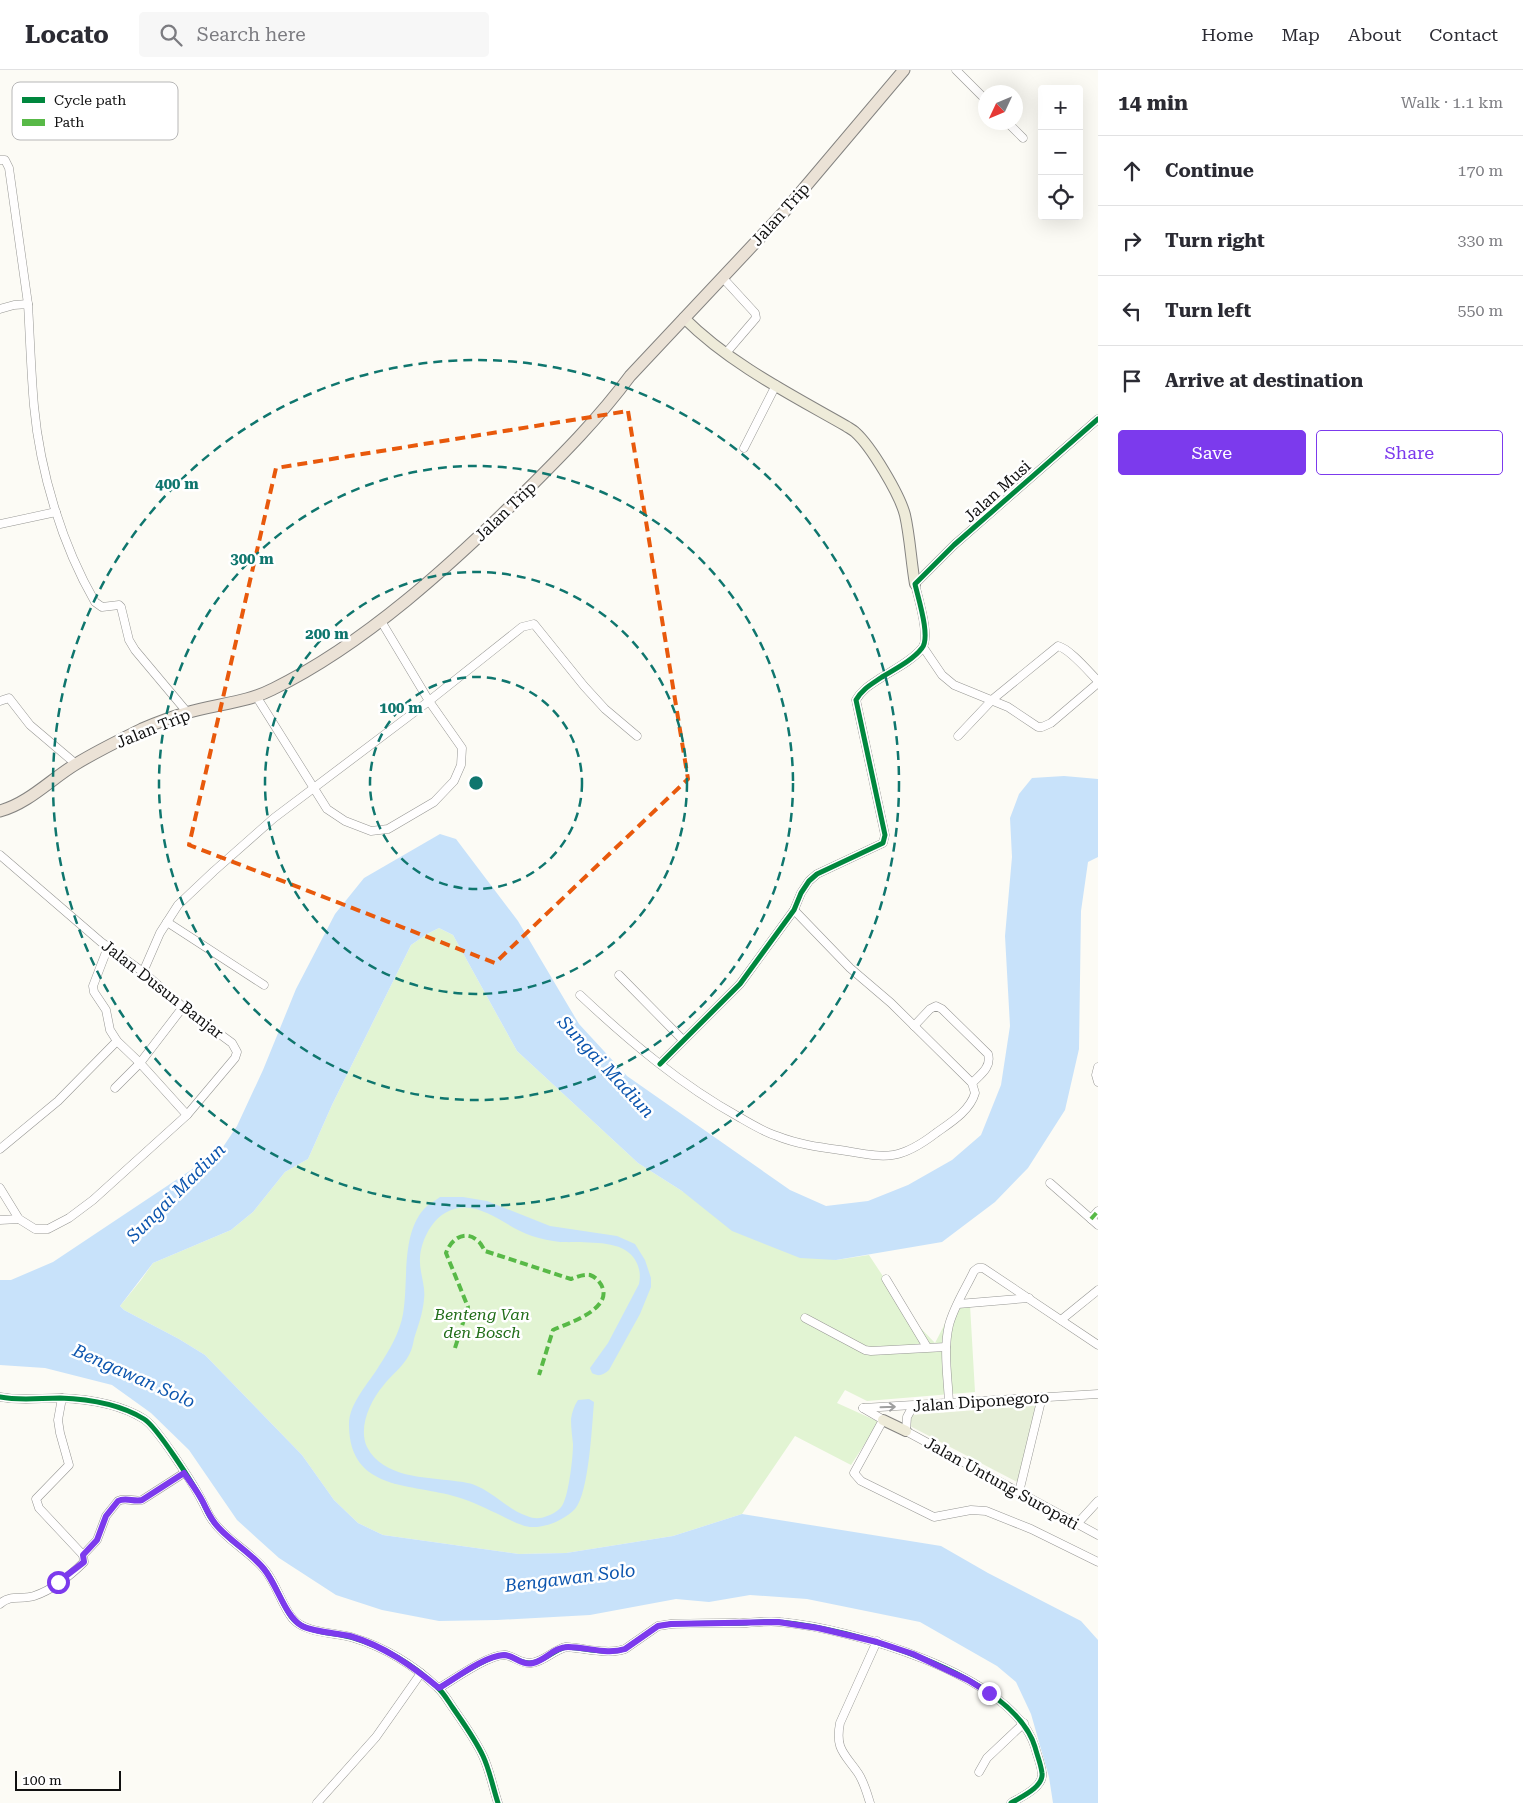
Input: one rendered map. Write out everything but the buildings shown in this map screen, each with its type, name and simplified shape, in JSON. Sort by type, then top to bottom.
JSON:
[{"type":"highway","name":"Jalan Trip","points":[[2,813],[32,795],[76,764],[143,729],[187,712],[256,696],[278,687],[381,621],[495,521],[594,420],[630,376],[784,212],[904,70]]},
{"type":"main road","points":[[684,318],[708,340],[726,353],[856,432],[892,486],[905,515],[914,584]]},
{"type":"main road","name":"Jalan Untung Suropati","points":[[882,1420],[906,1431]]},
{"type":"street","points":[[956,70],[978,92]]},
{"type":"street","points":[[1015,130],[1023,138]]},
{"type":"street","points":[[0,160],[4,160],[9,168],[28,304],[36,422],[56,512],[68,550],[95,602],[102,607],[121,607],[129,640],[135,650],[187,712]]},
{"type":"street","points":[[722,277],[755,313],[756,318],[726,353]]},
{"type":"street","points":[[0,309],[28,304]]},
{"type":"street","points":[[744,448],[776,385]]},
{"type":"street","name":"Jalan Musi","points":[[914,584],[954,545],[1098,418]]},
{"type":"street","points":[[0,524],[56,512]]},
{"type":"street","points":[[660,1064],[740,984],[794,910],[809,881],[817,874],[881,845],[885,840],[856,700],[865,688],[914,656],[923,647],[925,629],[914,584]]},
{"type":"street","points":[[256,696],[313,788],[332,814],[371,831],[388,829],[434,802],[454,781],[461,765],[462,748],[429,702],[381,621]]},
{"type":"street","points":[[143,972],[167,922],[178,906],[214,871],[274,818],[429,702],[522,627],[534,624],[584,686],[605,709],[636,736]]},
{"type":"street","points":[[923,647],[942,675],[954,685],[993,699],[1038,727],[1052,723],[1098,682],[1062,647],[1058,646],[993,699],[958,736]]},
{"type":"street","points":[[0,701],[8,698],[30,725],[76,764]]},
{"type":"street","name":"Jalan Dusun Banjar","points":[[0,855],[108,947],[143,972],[183,1007],[232,1043],[236,1052],[235,1058],[187,1115],[93,1200],[69,1218],[48,1229],[39,1230],[19,1220],[0,1220]]},
{"type":"street","points":[[580,995],[660,1064],[722,1108],[776,1136],[812,1146],[884,1157],[903,1153],[923,1143],[968,1107],[973,1099],[974,1089],[972,1083],[914,1026],[850,968],[794,910]]},
{"type":"street","points":[[167,922],[264,985]]},
{"type":"street","points":[[108,947],[93,989],[105,1006],[110,1030],[117,1041],[140,1063],[187,1115]]},
{"type":"street","points":[[619,975],[683,1040]]},
{"type":"street","points":[[914,1026],[930,1008],[936,1006],[942,1009],[988,1054],[989,1063],[972,1083]]},
{"type":"street","points":[[115,1088],[140,1063],[183,1007]]},
{"type":"street","points":[[0,1149],[58,1101],[117,1041]]},
{"type":"street","points":[[1098,1067],[1096,1075],[1098,1082]]},
{"type":"street","points":[[1050,1183],[1098,1225]]},
{"type":"street","points":[[0,1188],[19,1220]]},
{"type":"street","points":[[1091,1219],[1098,1210]]},
{"type":"street","points":[[949,1403],[946,1347],[949,1326],[974,1271],[981,1267],[1098,1345]]},
{"type":"street","points":[[886,1279],[927,1347]]},
{"type":"street","points":[[1061,1320],[1098,1290]]},
{"type":"street","points":[[958,1304],[1029,1298]]},
{"type":"street","points":[[805,1318],[864,1350],[878,1352],[946,1347]]},
{"type":"street","name":"Jalan Diponegoro","points":[[863,1408],[1042,1397],[1098,1396]]},
{"type":"street","points":[[0,1397],[24,1399],[62,1398],[110,1405],[148,1421],[158,1432],[203,1502],[212,1521],[230,1540],[256,1560],[264,1569],[277,1588],[290,1614],[300,1624],[309,1628],[350,1636],[368,1642],[393,1654],[439,1688],[467,1728],[483,1756],[498,1803]]},
{"type":"street","points":[[1019,1492],[1042,1397]]},
{"type":"street","points":[[0,1604],[7,1598],[32,1596],[52,1587],[82,1564],[84,1559],[83,1555],[39,1508],[36,1502],[36,1499],[69,1465],[58,1420],[62,1398]]},
{"type":"street","points":[[906,1431],[907,1417],[913,1406]]},
{"type":"street","name":"Jalan Untung Suropati","points":[[863,1408],[882,1420]]},
{"type":"street","points":[[882,1420],[854,1473],[861,1481],[934,1517],[979,1509],[986,1511],[1098,1562]]},
{"type":"street","name":"Jalan Untung Suropati","points":[[906,1431],[1098,1535]]},
{"type":"street","points":[[83,1555],[97,1540],[106,1516],[118,1501],[121,1499],[142,1500],[184,1473]]},
{"type":"street","points":[[1077,1524],[1098,1501]]},
{"type":"street","points":[[439,1688],[481,1663],[502,1655],[507,1655],[529,1664],[566,1647],[608,1652],[620,1651],[658,1626],[671,1624],[778,1622],[818,1628],[877,1642],[913,1654],[982,1687],[1001,1702],[1024,1723],[1031,1735],[1042,1776],[1036,1786],[1011,1803]]},
{"type":"street","points":[[870,1803],[862,1782],[842,1752],[838,1737],[840,1723],[877,1642]]},
{"type":"street","points":[[317,1803],[376,1737],[421,1673]]},
{"type":"street","points":[[979,1772],[987,1758],[1024,1723]]},
{"type":"highlighted area","points":[[628,411],[688,779],[495,963],[189,845],[276,468]]},
{"type":"green space","name":"Benteng Van den Bosch","points":[[439,928],[453,935],[517,1051],[638,1163],[682,1191],[836,1260],[869,1255],[909,1316],[935,1343],[954,1306],[970,1305],[975,1392],[867,1401],[845,1390],[837,1403],[879,1422],[851,1465],[795,1436],[742,1514],[673,1536],[566,1553],[519,1554],[383,1535],[358,1523],[334,1500],[302,1455],[205,1355],[120,1306],[153,1263],[231,1230],[253,1212],[285,1172],[308,1159],[332,1105],[411,945]]},
{"type":"green space","points":[[1040,1405],[1021,1484],[910,1426],[912,1415]]},
{"type":"water","points":[[1064,776],[1098,779],[1098,857],[1088,862],[1081,911],[1079,1049],[1065,1110],[1028,1168],[995,1202],[942,1242],[836,1260],[800,1258],[732,1231],[682,1191],[638,1163],[517,1051],[453,935],[439,928],[411,945],[332,1105],[308,1159],[285,1172],[253,1212],[231,1230],[153,1263],[120,1306],[205,1355],[302,1455],[334,1500],[358,1523],[383,1535],[519,1554],[566,1553],[673,1536],[742,1514],[941,1546],[988,1573],[1081,1621],[1098,1640],[1098,1803],[1053,1803],[1049,1777],[1031,1714],[1016,1682],[997,1666],[920,1622],[807,1599],[750,1595],[709,1602],[676,1599],[590,1615],[497,1620],[439,1621],[382,1610],[336,1595],[279,1558],[237,1520],[189,1450],[151,1413],[112,1385],[45,1368],[0,1365],[0,1280],[11,1280],[53,1262],[221,1150],[237,1126],[263,1070],[296,989],[335,914],[364,878],[440,834],[456,839],[518,921],[579,1024],[627,1076],[790,1190],[826,1206],[868,1201],[908,1185],[952,1160],[981,1135],[1001,1085],[1010,1026],[1005,936],[1012,857],[1010,818],[1019,794],[1032,778]]},
{"type":"water","points":[[440,1197],[463,1197],[487,1201],[550,1226],[617,1236],[635,1244],[645,1260],[651,1278],[651,1287],[640,1314],[609,1370],[597,1375],[592,1373],[590,1368],[608,1343],[639,1284],[640,1274],[633,1256],[625,1250],[611,1245],[560,1242],[532,1236],[521,1232],[490,1214],[468,1208],[456,1208],[445,1213],[435,1222],[424,1239],[420,1258],[424,1294],[423,1304],[412,1349],[404,1363],[378,1392],[370,1407],[364,1432],[367,1447],[383,1465],[394,1470],[418,1477],[473,1485],[485,1490],[520,1513],[532,1518],[542,1518],[558,1510],[565,1499],[572,1457],[572,1414],[578,1400],[589,1399],[594,1402],[591,1442],[584,1489],[580,1501],[571,1513],[548,1525],[530,1527],[516,1523],[480,1505],[463,1499],[386,1481],[372,1474],[360,1463],[352,1447],[349,1426],[355,1402],[390,1348],[402,1321],[407,1257],[413,1229],[418,1216],[427,1206]]},
{"type":"marked path","points":[[1091,1219],[1098,1211]]},
{"type":"marked path","points":[[455,1348],[468,1307],[446,1253],[455,1240],[459,1237],[468,1236],[473,1237],[479,1242],[485,1251],[571,1279],[582,1275],[590,1275],[603,1288],[602,1300],[598,1306],[586,1315],[553,1330],[539,1375]]},
{"type":"cycle path","points":[[660,1064],[740,984],[794,910],[801,893],[809,881],[817,874],[883,843],[885,835],[856,700],[868,687],[909,660],[922,648],[925,627],[915,584],[954,545],[1098,419]]},
{"type":"cycle path","points":[[0,1397],[22,1399],[60,1398],[92,1401],[114,1406],[144,1419],[175,1457],[219,1528],[253,1557],[265,1570],[293,1619],[313,1630],[354,1638],[376,1646],[409,1664],[439,1689],[480,1750],[488,1768],[498,1803]]},
{"type":"cycle path","points":[[439,1688],[481,1663],[498,1656],[505,1655],[531,1663],[566,1647],[618,1651],[625,1649],[658,1626],[769,1621],[810,1626],[885,1645],[925,1659],[963,1677],[996,1698],[1021,1721],[1035,1747],[1042,1773],[1042,1778],[1036,1787],[1011,1803]]},
{"type":"route","points":[[58,1582],[84,1562],[83,1555],[97,1540],[106,1516],[118,1501],[121,1499],[142,1500],[184,1473],[203,1502],[212,1521],[230,1540],[256,1560],[264,1569],[294,1619],[304,1627],[350,1636],[368,1642],[393,1654],[439,1688],[481,1663],[502,1655],[507,1655],[529,1664],[545,1658],[560,1648],[566,1647],[608,1652],[620,1651],[658,1626],[709,1622],[736,1624],[778,1622],[818,1628],[877,1642],[913,1654],[982,1687],[989,1693]]},
{"type":"water label","name":"Sungai Madiun","points":[[606,1067]]},
{"type":"water label","name":"Sungai Madiun","points":[[176,1193]]},
{"type":"water label","name":"Bengawan Solo","points":[[134,1376]]},
{"type":"water label","name":"Bengawan Solo","points":[[570,1578]]}]
